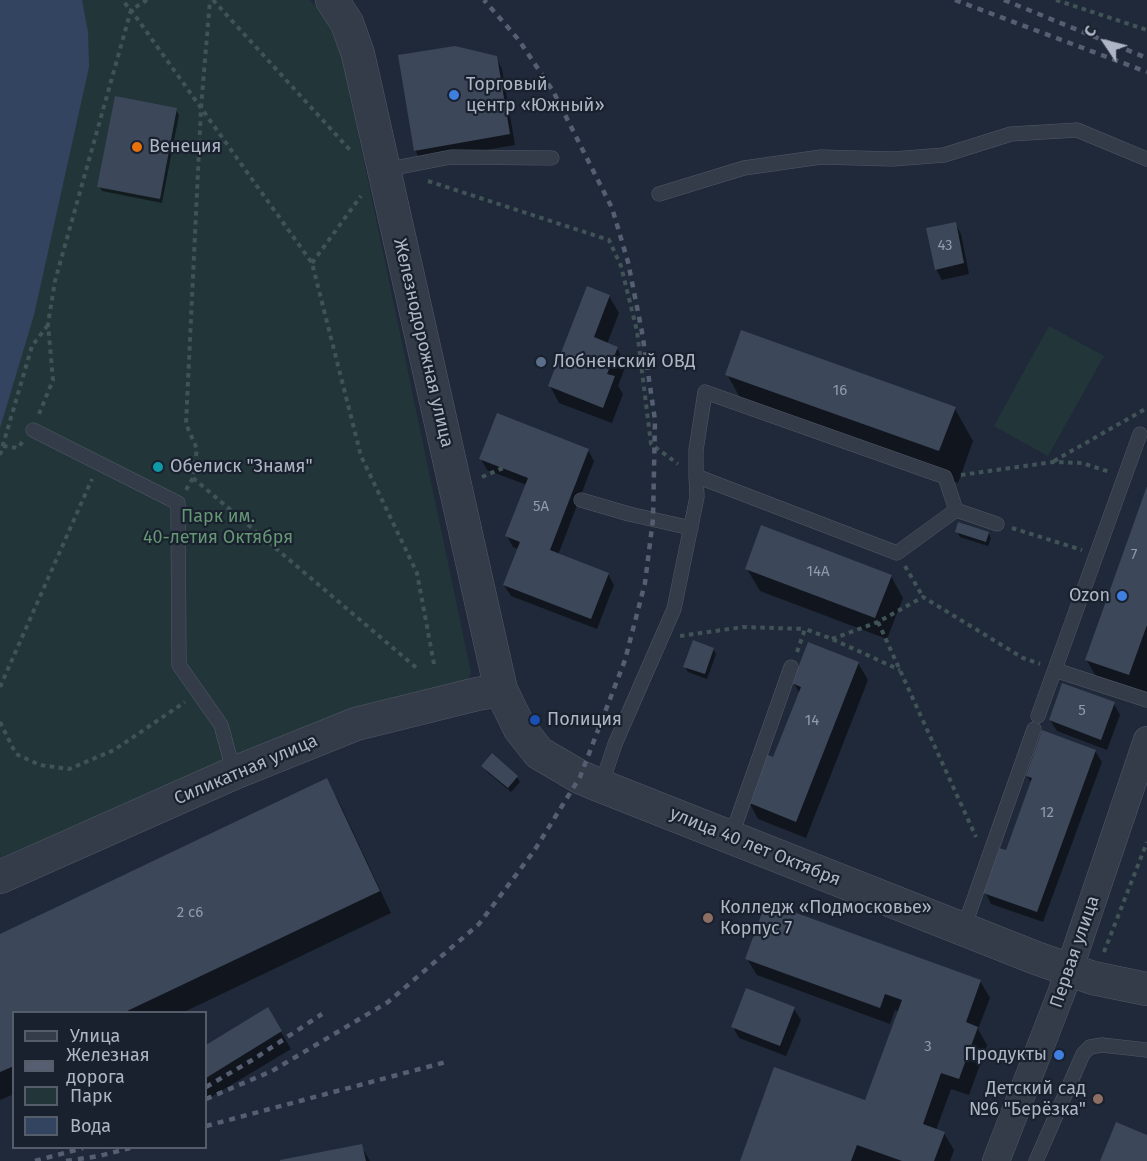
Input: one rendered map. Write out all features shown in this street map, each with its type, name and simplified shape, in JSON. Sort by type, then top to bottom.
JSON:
[{"type":"street","name":"Железнодорожная улица","points":[[332,0],[347,23],[358,54],[501,690]]},
{"type":"street","name":"Силикатная улица","points":[[0,877],[234,772],[356,724],[501,690]]},
{"type":"street","name":"улица 40 лет Октября","points":[[501,690],[520,729],[539,753],[580,777],[963,930],[1081,974],[1147,989]]},
{"type":"street","name":"Первая улица","points":[[996,1161],[1081,974],[1147,740]]},
{"type":"lane","points":[[659,194],[744,168],[821,157],[893,159],[944,155],[1011,134],[1077,130],[1147,159]]},
{"type":"lane","points":[[384,170],[451,157],[552,158]]},
{"type":"lane","points":[[601,786],[615,744],[674,609],[697,497],[696,450],[705,392],[945,477],[956,510]]},
{"type":"lane","points":[[33,430],[178,503],[179,665],[221,725],[234,772]]},
{"type":"lane","points":[[963,930],[1140,434]]},
{"type":"lane","points":[[696,476],[897,553],[956,510]]},
{"type":"lane","points":[[581,500],[629,514],[692,528]]},
{"type":"lane","points":[[956,510],[997,524]]},
{"type":"lane","points":[[731,837],[791,667]]},
{"type":"lane","points":[[1056,670],[1147,700]]},
{"type":"lane","points":[[1036,1161],[1083,1054],[1090,1047],[1102,1045],[1147,1050]]},
{"type":"path","points":[[122,0],[312,263],[361,456],[417,573],[434,664]]},
{"type":"path","points":[[3,446],[18,448],[33,430],[53,380],[48,324],[55,281],[131,10],[147,0]]},
{"type":"path","points":[[178,503],[193,477],[197,449],[186,424],[201,108],[212,0]]},
{"type":"path","points":[[212,0],[355,155]]},
{"type":"path","points":[[1056,0],[1147,30]]},
{"type":"path","points":[[424,179],[609,240],[621,266],[637,331],[651,444],[696,476]]},
{"type":"path","points":[[312,263],[361,196]]},
{"type":"path","points":[[0,455],[32,346],[48,324]]},
{"type":"path","points":[[1053,462],[1147,408]]},
{"type":"path","points":[[945,477],[1053,462],[1082,463],[1125,476]]},
{"type":"path","points":[[0,687],[99,465]]},
{"type":"path","points":[[475,479],[503,468]]},
{"type":"path","points":[[193,477],[419,670]]},
{"type":"path","points":[[997,524],[1097,555]]},
{"type":"path","points":[[897,553],[923,597],[1023,658],[1056,670]]},
{"type":"path","points":[[832,639],[878,622],[923,597]]},
{"type":"path","points":[[878,622],[976,837],[993,846]]},
{"type":"path","points":[[660,639],[743,627],[805,629],[901,671]]},
{"type":"path","points":[[791,667],[805,629]]},
{"type":"path","points":[[0,722],[15,754],[40,765],[69,769],[114,750],[198,693]]},
{"type":"path","points":[[1081,974],[1147,842]]},
{"type":"green space","name":"Парк им. 40-летия Октября","points":[[0,0],[309,0],[323,13],[341,52],[471,673],[469,678],[453,687],[350,713],[284,735],[0,863]]},
{"type":"green space","points":[[1049,326],[1104,356],[1048,456],[994,426]]},
{"type":"water","points":[[0,0],[82,0],[88,32],[89,67],[34,315],[0,428]]},
{"type":"building","name":"Торговый центр «Южный»","points":[[455,46],[497,56],[510,134],[414,151],[398,55]]},
{"type":"building","name":"Венеция","points":[[115,96],[177,108],[160,199],[97,187]]},
{"type":"building","points":[[956,222],[964,263],[935,270],[926,228]]},
{"type":"building","points":[[587,286],[610,295],[594,337],[618,347],[607,374],[615,376],[603,408],[548,386]]},
{"type":"building","points":[[741,330],[956,407],[939,451],[725,375]]},
{"type":"building","points":[[497,413],[589,449],[550,550],[609,573],[591,619],[503,585],[520,542],[505,536],[528,478],[479,459]]},
{"type":"building","points":[[1147,486],[1147,625],[1129,675],[1085,660]]},
{"type":"building","points":[[958,522],[989,532],[986,542],[955,532]]},
{"type":"building","points":[[761,525],[892,575],[875,618],[745,569]]},
{"type":"building","points":[[693,640],[714,648],[705,674],[683,667]]},
{"type":"building","points":[[808,642],[859,662],[796,822],[747,802],[766,754],[773,757],[801,687],[792,683]]},
{"type":"building","points":[[1062,683],[1115,702],[1101,740],[1049,720]]},
{"type":"building","points":[[1042,730],[1096,750],[1037,912],[983,893],[999,848],[1006,850],[1032,778],[1026,776]]},
{"type":"building","points":[[492,753],[518,776],[508,788],[481,766]]},
{"type":"building","points":[[327,778],[380,891],[127,1011],[12,1011],[12,1067],[0,1072],[0,934]]},
{"type":"building","points":[[766,902],[981,980],[966,1022],[978,1027],[959,1079],[941,1073],[923,1124],[945,1132],[934,1161],[902,1161],[857,1145],[851,1161],[740,1161],[774,1067],[865,1100],[902,1000],[885,994],[880,1008],[745,959]]},
{"type":"building","points":[[746,988],[795,1007],[780,1046],[731,1027]]},
{"type":"building","points":[[268,1007],[282,1031],[207,1077],[207,1044]]},
{"type":"building","points":[[1116,1122],[1147,1135],[1147,1161],[1100,1161]]},
{"type":"building","points":[[362,1144],[366,1161],[280,1161],[280,1160]]},
{"type":"railway","points":[[207,1099],[272,1071],[388,1002],[479,924],[534,851],[580,777],[625,660],[645,583],[653,519],[655,420],[642,332],[628,262],[612,208],[553,91],[518,39],[484,0]]},
{"type":"railway","points":[[955,0],[1147,72]]},
{"type":"railway","points":[[1004,0],[1147,58]]},
{"type":"railway","points":[[207,1086],[254,1059],[322,1014]]},
{"type":"railway","points":[[207,1126],[446,1062]]},
{"type":"railway","points":[[35,1161],[79,1149]]},
{"type":"railway","points":[[66,1161],[126,1149]]},
{"type":"place","name":"Торговый центр «Южный»","points":[[454,95]]},
{"type":"place","name":"Венеция","points":[[137,147]]},
{"type":"place","name":"Лобненский ОВД","points":[[541,362]]},
{"type":"place","name":"Обелиск \"Знамя\"","points":[[158,467]]},
{"type":"place","name":"Ozon","points":[[1122,596]]},
{"type":"place","name":"Полиция","points":[[535,720]]},
{"type":"place","name":"Колледж «Подмосковье» Корпус 7","points":[[708,918]]},
{"type":"place","name":"Продукты","points":[[1059,1055]]},
{"type":"place","name":"Детский сад №6 \"Берёзка\"","points":[[1098,1099]]}]
